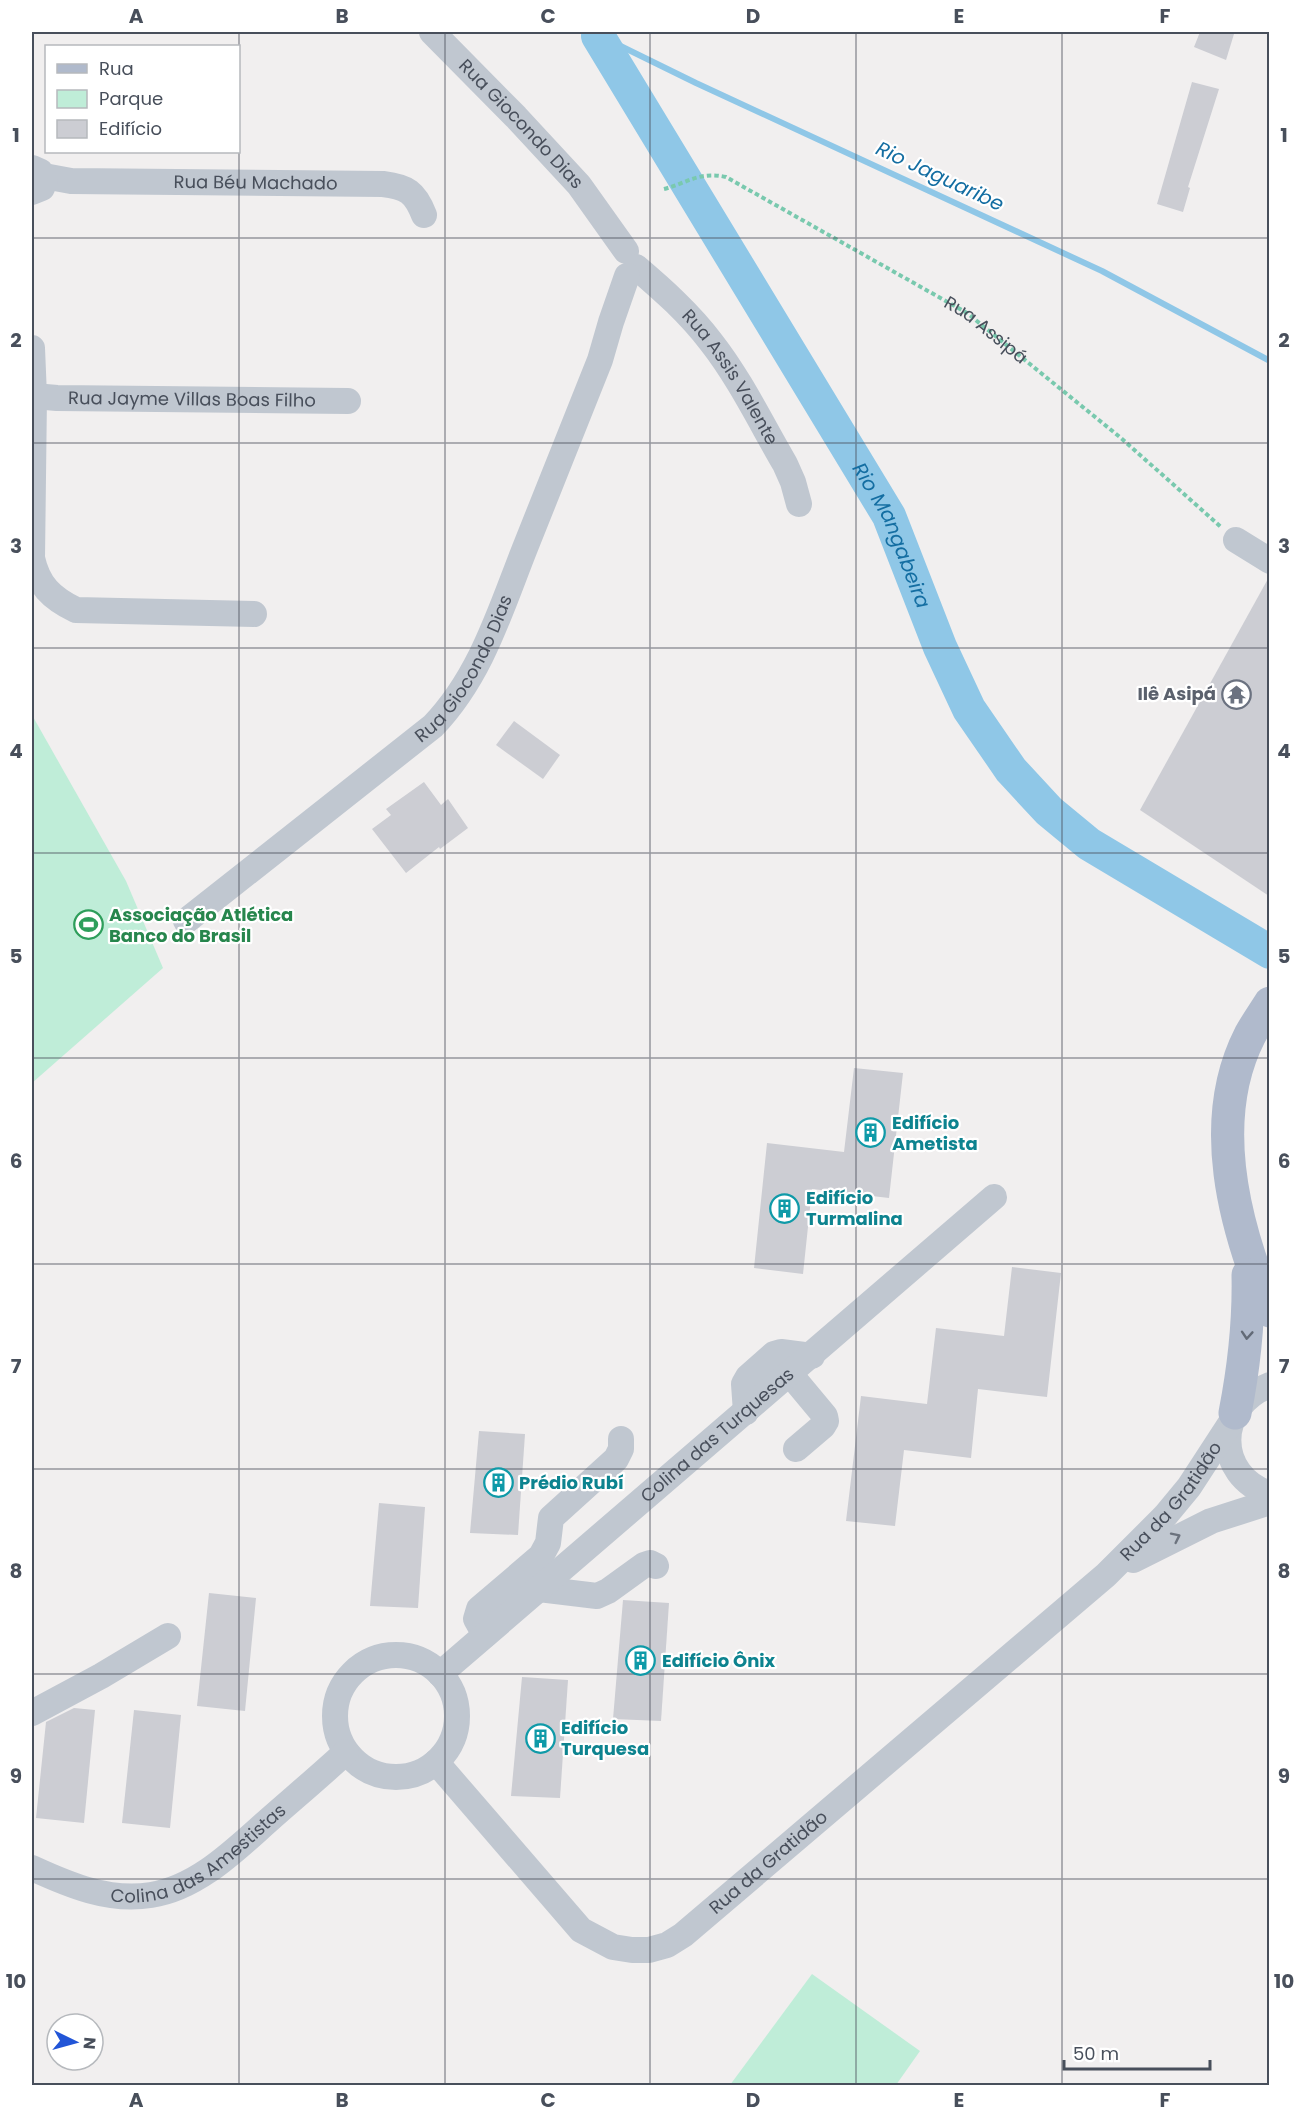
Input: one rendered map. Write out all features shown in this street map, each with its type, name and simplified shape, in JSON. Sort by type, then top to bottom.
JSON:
[{"type":"main road","name":"Rua da Gratidão","points":[[1269,1003],[1250,1036],[1239,1066],[1230,1100],[1227,1131],[1234,1198],[1248,1255],[1269,1311]]},
{"type":"main road","name":"Rua da Gratidão","points":[[1232,1418],[1244,1368],[1247,1337],[1248,1255]]},
{"type":"street","name":"Rua Giocondo Dias","points":[[186,921],[433,726],[451,708],[467,685],[492,632],[600,360],[611,322],[623,265],[605,221],[579,185],[432,32]]},
{"type":"street","name":"Rua Béu Machado","points":[[36,181],[383,184],[408,190],[417,199],[424,215]]},
{"type":"street","name":"Rua Assis Valente","points":[[623,265],[671,296],[710,340],[785,464],[799,504]]},
{"type":"street","points":[[32,348],[32,558],[35,575],[46,590],[61,603],[76,610],[254,614]]},
{"type":"street","name":"Rua Jayme Villas Boas Filho","points":[[33,411],[57,398],[348,401]]},
{"type":"street","points":[[1236,540],[1269,561]]},
{"type":"street","name":"Colina das Turquesas","points":[[440,1674],[485,1635],[532,1585],[746,1412],[994,1197]]},
{"type":"street","points":[[746,1412],[744,1384],[748,1377],[774,1354],[781,1352],[812,1356]]},
{"type":"street","points":[[790,1374],[825,1416],[826,1421],[796,1449]]},
{"type":"street","points":[[1269,1385],[1258,1389],[1245,1399],[1232,1418],[1228,1440],[1230,1455],[1236,1470],[1246,1482],[1259,1491],[1269,1494]]},
{"type":"street","name":"Rua da Gratidão","points":[[436,1762],[581,1930],[598,1941],[614,1947],[649,1950],[667,1945],[683,1935],[1106,1575],[1165,1516],[1190,1487],[1232,1418]]},
{"type":"street","points":[[621,1439],[621,1449],[616,1459],[551,1518],[545,1550],[532,1585],[597,1596],[608,1591],[644,1564],[650,1563],[656,1566]]},
{"type":"street","name":"Rua da Gratidão","points":[[1106,1575],[1171,1539],[1211,1521],[1269,1502]]},
{"type":"street","points":[[32,1713],[168,1636]]},
{"type":"street","points":[[384,1655],[405,1655],[424,1661],[440,1674],[450,1687],[457,1718],[454,1734],[447,1749],[436,1762],[419,1772],[399,1777],[379,1775],[361,1767],[346,1752],[337,1734],[334,1714],[338,1693],[349,1676],[365,1663],[384,1655]]},
{"type":"street","name":"Colina das Amestistas","points":[[32,1868],[62,1881],[103,1894],[127,1897],[152,1895],[175,1889],[196,1878],[238,1847],[346,1752]]},
{"type":"path","name":"Rua Assipá","points":[[664,189],[698,176],[713,174],[726,177],[967,313],[1121,438],[1236,540]]},
{"type":"green space","name":"Associação Atlética Banco do Brasil","points":[[32,715],[126,881],[163,968],[32,1083]]},
{"type":"green space","points":[[812,1974],[920,2051],[896,2085],[730,2085]]},
{"type":"building","points":[[1200,32],[1234,34],[1226,60],[1194,47]]},
{"type":"building","points":[[1192,82],[1219,89],[1188,187],[1190,188],[1183,212],[1157,204]]},
{"type":"building","name":"Ilê Asipá","points":[[1269,577],[1269,896],[1140,810]]},
{"type":"building","points":[[514,721],[560,755],[543,779],[496,745]]},
{"type":"building","points":[[424,782],[441,805],[448,799],[468,828],[406,873],[372,829],[391,815],[386,809]]},
{"type":"building","points":[[854,1068],[903,1073],[889,1198],[812,1189],[803,1274],[754,1268],[767,1143],[844,1152]]},
{"type":"building","points":[[1012,1267],[1061,1273],[1047,1397],[978,1389],[971,1458],[904,1450],[895,1526],[846,1521],[861,1396],[927,1404],[936,1328],[1004,1336]]},
{"type":"building","name":"Prédio Rubí","points":[[479,1431],[525,1434],[518,1535],[470,1533]]},
{"type":"building","points":[[379,1503],[425,1507],[418,1608],[370,1606]]},
{"type":"building","points":[[209,1593],[256,1598],[245,1711],[197,1706]]},
{"type":"building","name":"Edifício Ônix","points":[[623,1600],[669,1603],[661,1721],[613,1719]]},
{"type":"building","name":"Edifício Turquesa","points":[[522,1677],[568,1680],[560,1798],[511,1796]]},
{"type":"building","points":[[74,1708],[95,1710],[84,1823],[36,1818],[46,1722]]},
{"type":"building","points":[[134,1710],[181,1715],[170,1828],[122,1823]]},
{"type":"waterway","name":"Rio Jaguaribe","points":[[592,32],[696,83],[1102,271],[1270,361]]},
{"type":"waterway","name":"Rio Mangabeira","points":[[598,36],[889,516],[940,647],[969,709],[1011,770],[1049,811],[1089,844],[1270,952]]},
{"type":"place","name":"Ilê Asipá","points":[[1237,694]]},
{"type":"place","name":"Associação Atlética Banco do Brasil","points":[[88,925]]},
{"type":"place","name":"Edifício Ametista","points":[[871,1133]]},
{"type":"place","name":"Edifício Turmalina","points":[[785,1208]]},
{"type":"place","name":"Prédio Rubí","points":[[498,1483]]},
{"type":"place","name":"Edifício Ônix","points":[[641,1661]]},
{"type":"place","name":"Edifício Turquesa","points":[[540,1738]]}]
